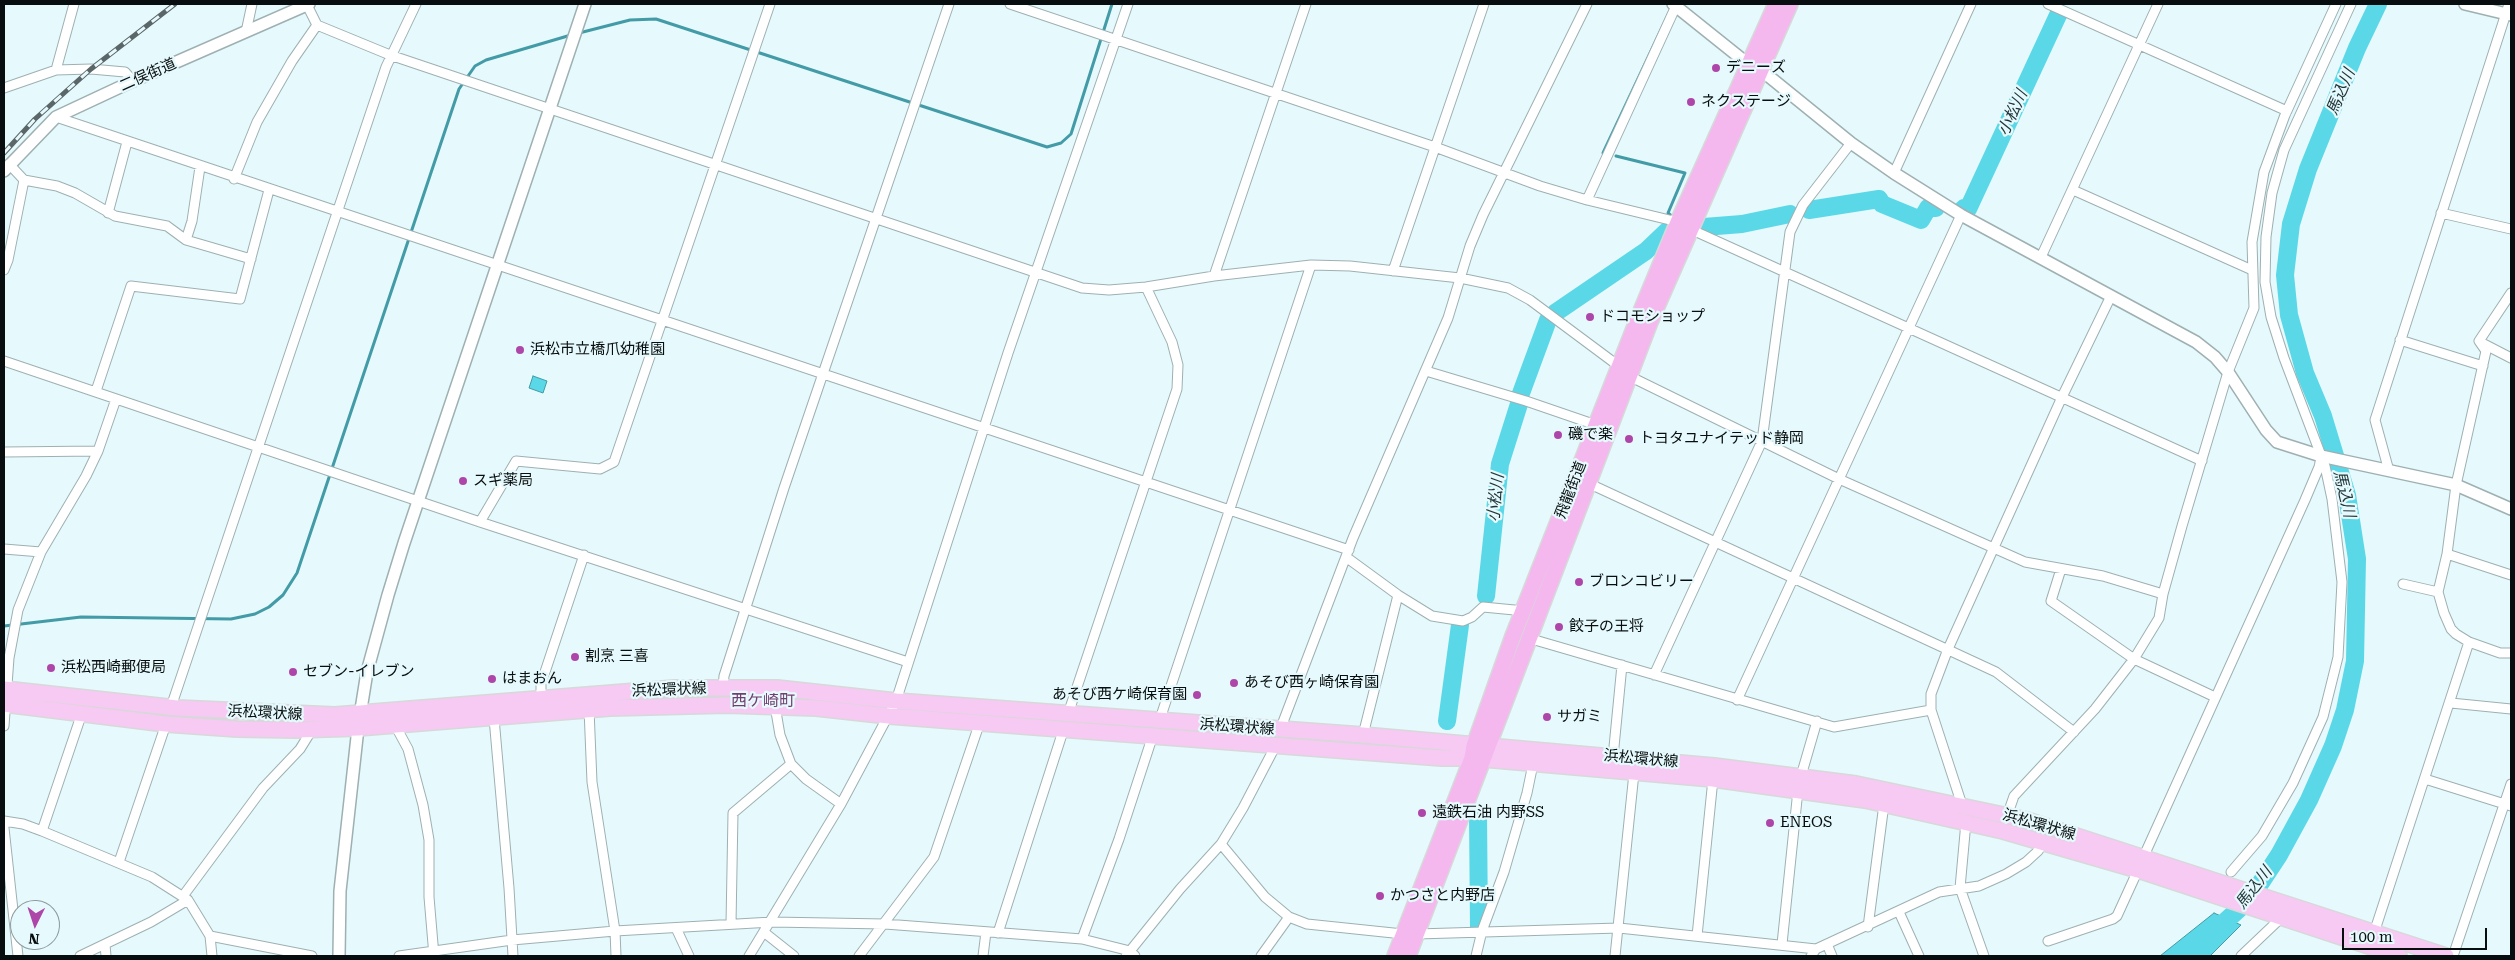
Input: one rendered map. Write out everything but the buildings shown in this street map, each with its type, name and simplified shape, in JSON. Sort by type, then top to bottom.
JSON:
[{"type":"highway","name":"飛龍街道","points":[[1395,956],[1410,934],[1479,753],[1590,484],[1624,372],[1684,225],[1754,67],[1776,4]]},
{"type":"highway","name":"飛龍街道","points":[[1754,67],[1790,4]]},
{"type":"highway","name":"飛龍街道","points":[[1479,753],[1513,636],[1525,611],[1596,425],[1624,372]]},
{"type":"highway","name":"飛龍街道","points":[[1408,956],[1410,934]]},
{"type":"main road","name":"浜松環状線","points":[[5,697],[303,715],[336,715],[675,688],[778,688],[1066,721],[1479,753],[1613,757],[1799,783],[2140,864]]},
{"type":"main road","name":"浜松環状線","points":[[5,697],[82,713],[166,724],[237,729],[358,728],[589,709],[727,705],[816,708],[889,716],[980,722],[1066,721]]},
{"type":"main road","name":"浜松環状線","points":[[1278,738],[1363,735],[1479,753],[1533,764],[1713,779],[1856,784],[2007,815],[2399,956]]},
{"type":"main road","name":"浜松環状線","points":[[2369,945],[2446,956]]},
{"type":"street","points":[[56,70],[74,4]]},
{"type":"street","points":[[246,32],[252,4]]},
{"type":"street","points":[[308,4],[317,25],[390,55],[1082,288],[1109,290],[1146,287],[1214,276],[1311,265],[1350,266],[1460,278],[1508,288],[1530,300],[1624,372],[1838,479],[1994,550],[2025,562],[2102,576],[2163,594]]},
{"type":"street","name":"二俣街道","points":[[6,167],[56,118],[133,81],[308,4]]},
{"type":"street","points":[[171,707],[257,446],[390,55],[416,4]]},
{"type":"street","points":[[339,956],[340,891],[358,728],[367,672],[388,595],[419,500],[585,4]]},
{"type":"street","points":[[480,522],[516,461],[600,469],[614,462],[770,4]]},
{"type":"street","points":[[722,688],[724,676],[746,608],[948,4]]},
{"type":"street","points":[[1010,4],[1435,147],[1504,171],[1540,186],[1684,225],[2202,460]]},
{"type":"street","points":[[749,956],[772,922],[841,804],[896,701],[1113,38],[1128,4]]},
{"type":"street","points":[[1214,276],[1306,4]]},
{"type":"street","points":[[1393,271],[1484,4]]},
{"type":"street","points":[[399,956],[434,954],[512,940],[616,931],[772,922],[885,924],[1082,939],[1130,955],[1180,889],[1220,844],[1243,808],[1278,738],[1348,553],[1448,318],[1470,246],[1504,171],[1587,4]]},
{"type":"street","points":[[1894,173],[1971,4]]},
{"type":"street","points":[[2048,4],[2287,111]]},
{"type":"street","points":[[2041,257],[2158,4]]},
{"type":"street","points":[[2003,831],[2014,796],[2074,732],[2134,660],[2159,618],[2163,594],[2228,372],[2254,308],[2252,242],[2264,172],[2287,111],[2336,4]]},
{"type":"street","points":[[2231,872],[2262,836],[2296,776],[2323,717],[2338,657],[2342,613],[2341,562],[2332,499],[2321,456],[2296,392],[2271,317],[2265,282],[2266,237],[2272,193],[2284,150],[2351,4]]},
{"type":"street","points":[[2389,471],[2375,420],[2440,214],[2509,11],[2465,4]]},
{"type":"street","points":[[1587,200],[1674,5],[1851,144],[1894,173],[1961,215],[2196,342],[2215,357],[2228,372],[2262,424],[2277,442],[2321,456],[2456,485],[2511,509]]},
{"type":"street","points":[[234,178],[257,122],[292,61],[317,25]]},
{"type":"street","points":[[4,88],[56,70],[91,69],[125,72],[133,81]]},
{"type":"street","points":[[56,118],[1146,481],[1348,553],[1398,595],[1432,616],[1454,621],[1472,617],[1483,607],[1525,611]]},
{"type":"street","points":[[108,213],[127,142]]},
{"type":"street","points":[[1654,675],[1762,441],[1790,232],[1803,205],[1851,144]]},
{"type":"street","points":[[6,167],[24,180],[56,186],[75,193],[108,213],[167,226],[186,240],[251,259]]},
{"type":"street","points":[[186,240],[192,221],[200,167]]},
{"type":"street","points":[[4,270],[8,260],[24,180]]},
{"type":"street","points":[[96,391],[131,286],[240,299],[269,190]]},
{"type":"street","points":[[2073,190],[2252,270]]},
{"type":"street","points":[[2440,214],[2511,229]]},
{"type":"street","points":[[1737,700],[1961,215]]},
{"type":"street","points":[[1082,939],[1119,839],[1311,265]]},
{"type":"street","points":[[998,933],[1066,721],[1177,388],[1178,365],[1172,342],[1146,287]]},
{"type":"street","points":[[2480,342],[2511,293]]},
{"type":"street","points":[[1962,805],[1931,710],[1931,694],[1948,649],[2062,397],[2111,296]]},
{"type":"street","points":[[2400,340],[2483,366]]},
{"type":"street","points":[[2480,342],[2511,358]]},
{"type":"street","points":[[2480,342],[2486,351],[2456,485],[2447,554],[2438,592],[2451,629],[2469,642],[2500,653],[2511,651]]},
{"type":"street","points":[[4,361],[480,522],[908,662]]},
{"type":"street","points":[[1426,371],[1526,400],[1596,425]]},
{"type":"street","points":[[4,726],[5,697],[15,619],[41,552],[86,476],[98,451],[116,398]]},
{"type":"street","points":[[4,452],[98,451]]},
{"type":"street","points":[[2048,941],[2117,916],[2305,500],[2319,468],[2321,456]]},
{"type":"street","points":[[1590,484],[1793,576],[1996,672],[2074,732]]},
{"type":"street","points":[[4,549],[41,552]]},
{"type":"street","points":[[2447,554],[2511,575]]},
{"type":"street","points":[[541,698],[541,684],[584,555]]},
{"type":"street","points":[[2061,569],[2051,601],[2134,660],[2215,697]]},
{"type":"street","points":[[2403,584],[2438,592]]},
{"type":"street","points":[[1363,735],[1398,595]]},
{"type":"street","points":[[1528,638],[1834,727],[1931,710]]},
{"type":"street","points":[[2369,945],[2451,703],[2469,642]]},
{"type":"street","points":[[1613,757],[1622,665]]},
{"type":"street","points":[[2451,703],[2511,709]]},
{"type":"street","points":[[774,706],[780,735],[791,764],[806,779],[841,804]]},
{"type":"street","points":[[589,709],[592,782],[616,931],[616,956]]},
{"type":"street","points":[[42,831],[82,713]]},
{"type":"street","points":[[494,718],[512,956]]},
{"type":"street","points":[[1782,944],[1799,783],[1817,721]]},
{"type":"street","points":[[859,956],[934,857],[980,722]]},
{"type":"street","points":[[119,862],[166,724]]},
{"type":"street","points":[[395,725],[408,749],[423,805],[429,840],[429,897],[434,954]]},
{"type":"street","points":[[80,956],[105,945],[186,898],[263,788],[300,749],[312,728]]},
{"type":"street","points":[[731,924],[733,813],[791,764]]},
{"type":"street","points":[[1476,956],[1482,931],[1504,872],[1527,793],[1533,764]]},
{"type":"street","points":[[1615,956],[1634,773]]},
{"type":"street","points":[[1697,936],[1713,779]]},
{"type":"street","points":[[2425,779],[2508,805]]},
{"type":"street","points":[[2453,956],[2508,805],[2511,784]]},
{"type":"street","points":[[1868,926],[1884,804]]},
{"type":"street","points":[[4,821],[23,824],[119,862],[186,898],[210,936],[212,956]]},
{"type":"street","points":[[1966,822],[1960,888],[1984,956]]},
{"type":"street","points":[[4,828],[18,956]]},
{"type":"street","points":[[1220,844],[1265,896],[1289,917],[1307,924],[1410,934],[1619,928],[1782,944],[1814,953],[1827,944],[1939,892],[1986,884],[2026,862],[2038,851],[2044,842]]},
{"type":"street","points":[[1899,912],[1919,956]]},
{"type":"street","points":[[2241,956],[2282,913]]},
{"type":"street","points":[[1261,956],[1289,917]]},
{"type":"street","points":[[676,928],[689,956]]},
{"type":"street","points":[[983,956],[986,932]]},
{"type":"street","points":[[764,933],[794,956]]},
{"type":"street","points":[[210,936],[312,956]]},
{"type":"street","points":[[1827,944],[1832,956]]},
{"type":"street","points":[[105,945],[106,956]]},
{"type":"water","points":[[533,376],[547,381],[543,393],[529,388]]},
{"type":"water","points":[[2214,913],[2241,925],[2210,956],[2160,956]]},
{"type":"waterway","points":[[579,33],[630,20],[656,19],[1047,147],[1061,143],[1071,134],[1112,4]]},
{"type":"waterway","name":"馬込川","points":[[2187,956],[2250,899],[2279,855],[2309,800],[2333,746],[2345,710],[2355,661],[2357,559],[2347,495],[2323,416],[2305,373],[2289,315],[2285,275],[2291,224],[2308,169],[2357,48],[2378,4]]},
{"type":"waterway","points":[[1603,153],[1669,13]]},
{"type":"waterway","name":"小松川","points":[[1964,208],[1968,209],[2059,13]]},
{"type":"waterway","points":[[4,626],[81,617],[231,619],[255,614],[269,607],[283,595],[297,573],[459,89],[475,66],[486,60],[571,35]]},
{"type":"waterway","points":[[1616,156],[1685,173],[1668,213],[1674,218]]},
{"type":"waterway","name":"小松川","points":[[1809,210],[1879,199],[1882,204],[1921,220],[1928,208],[1936,208]]},
{"type":"waterway","name":"小松川","points":[[1704,227],[1742,224],[1790,214]]},
{"type":"waterway","name":"小松川","points":[[1555,313],[1646,251],[1667,231]]},
{"type":"waterway","name":"小松川","points":[[1520,396],[1548,320]]},
{"type":"waterway","name":"小松川","points":[[1486,596],[1500,464],[1519,404]]},
{"type":"waterway","name":"小松川","points":[[1447,721],[1460,625]]},
{"type":"waterway","name":"小松川","points":[[1478,814],[1479,928]]},
{"type":"railway","points":[[4,153],[35,119],[91,69],[175,4]]},
{"type":"place","name":"デニーズ","points":[[1716,68]]},
{"type":"place","name":"ネクステージ","points":[[1691,102]]},
{"type":"place","name":"ドコモショップ","points":[[1590,317]]},
{"type":"place","name":"浜松市立橋爪幼稚園","points":[[520,350]]},
{"type":"place","name":"磯で楽","points":[[1558,435]]},
{"type":"place","name":"トヨタユナイテッド静岡","points":[[1629,439]]},
{"type":"place","name":"スギ薬局","points":[[463,481]]},
{"type":"place","name":"ブロンコビリー","points":[[1579,582]]},
{"type":"place","name":"餃子の王将","points":[[1559,627]]},
{"type":"place","name":"割烹 三喜","points":[[575,657]]},
{"type":"place","name":"浜松西崎郵便局","points":[[51,668]]},
{"type":"place","name":"セブン-イレブン","points":[[293,672]]},
{"type":"place","name":"はまおん","points":[[492,679]]},
{"type":"place","name":"あそび西ヶ崎保育園","points":[[1234,683]]},
{"type":"place","name":"あそび西ケ崎保育園","points":[[1197,695]]},
{"type":"place","name":"サガミ","points":[[1547,717]]},
{"type":"place","name":"遠鉄石油 内野SS","points":[[1422,813]]},
{"type":"place","name":"ENEOS","points":[[1770,823]]},
{"type":"place","name":"かつさと内野店","points":[[1380,896]]},
{"type":"district","name":"西ケ崎町","points":[[763,701]]}]
